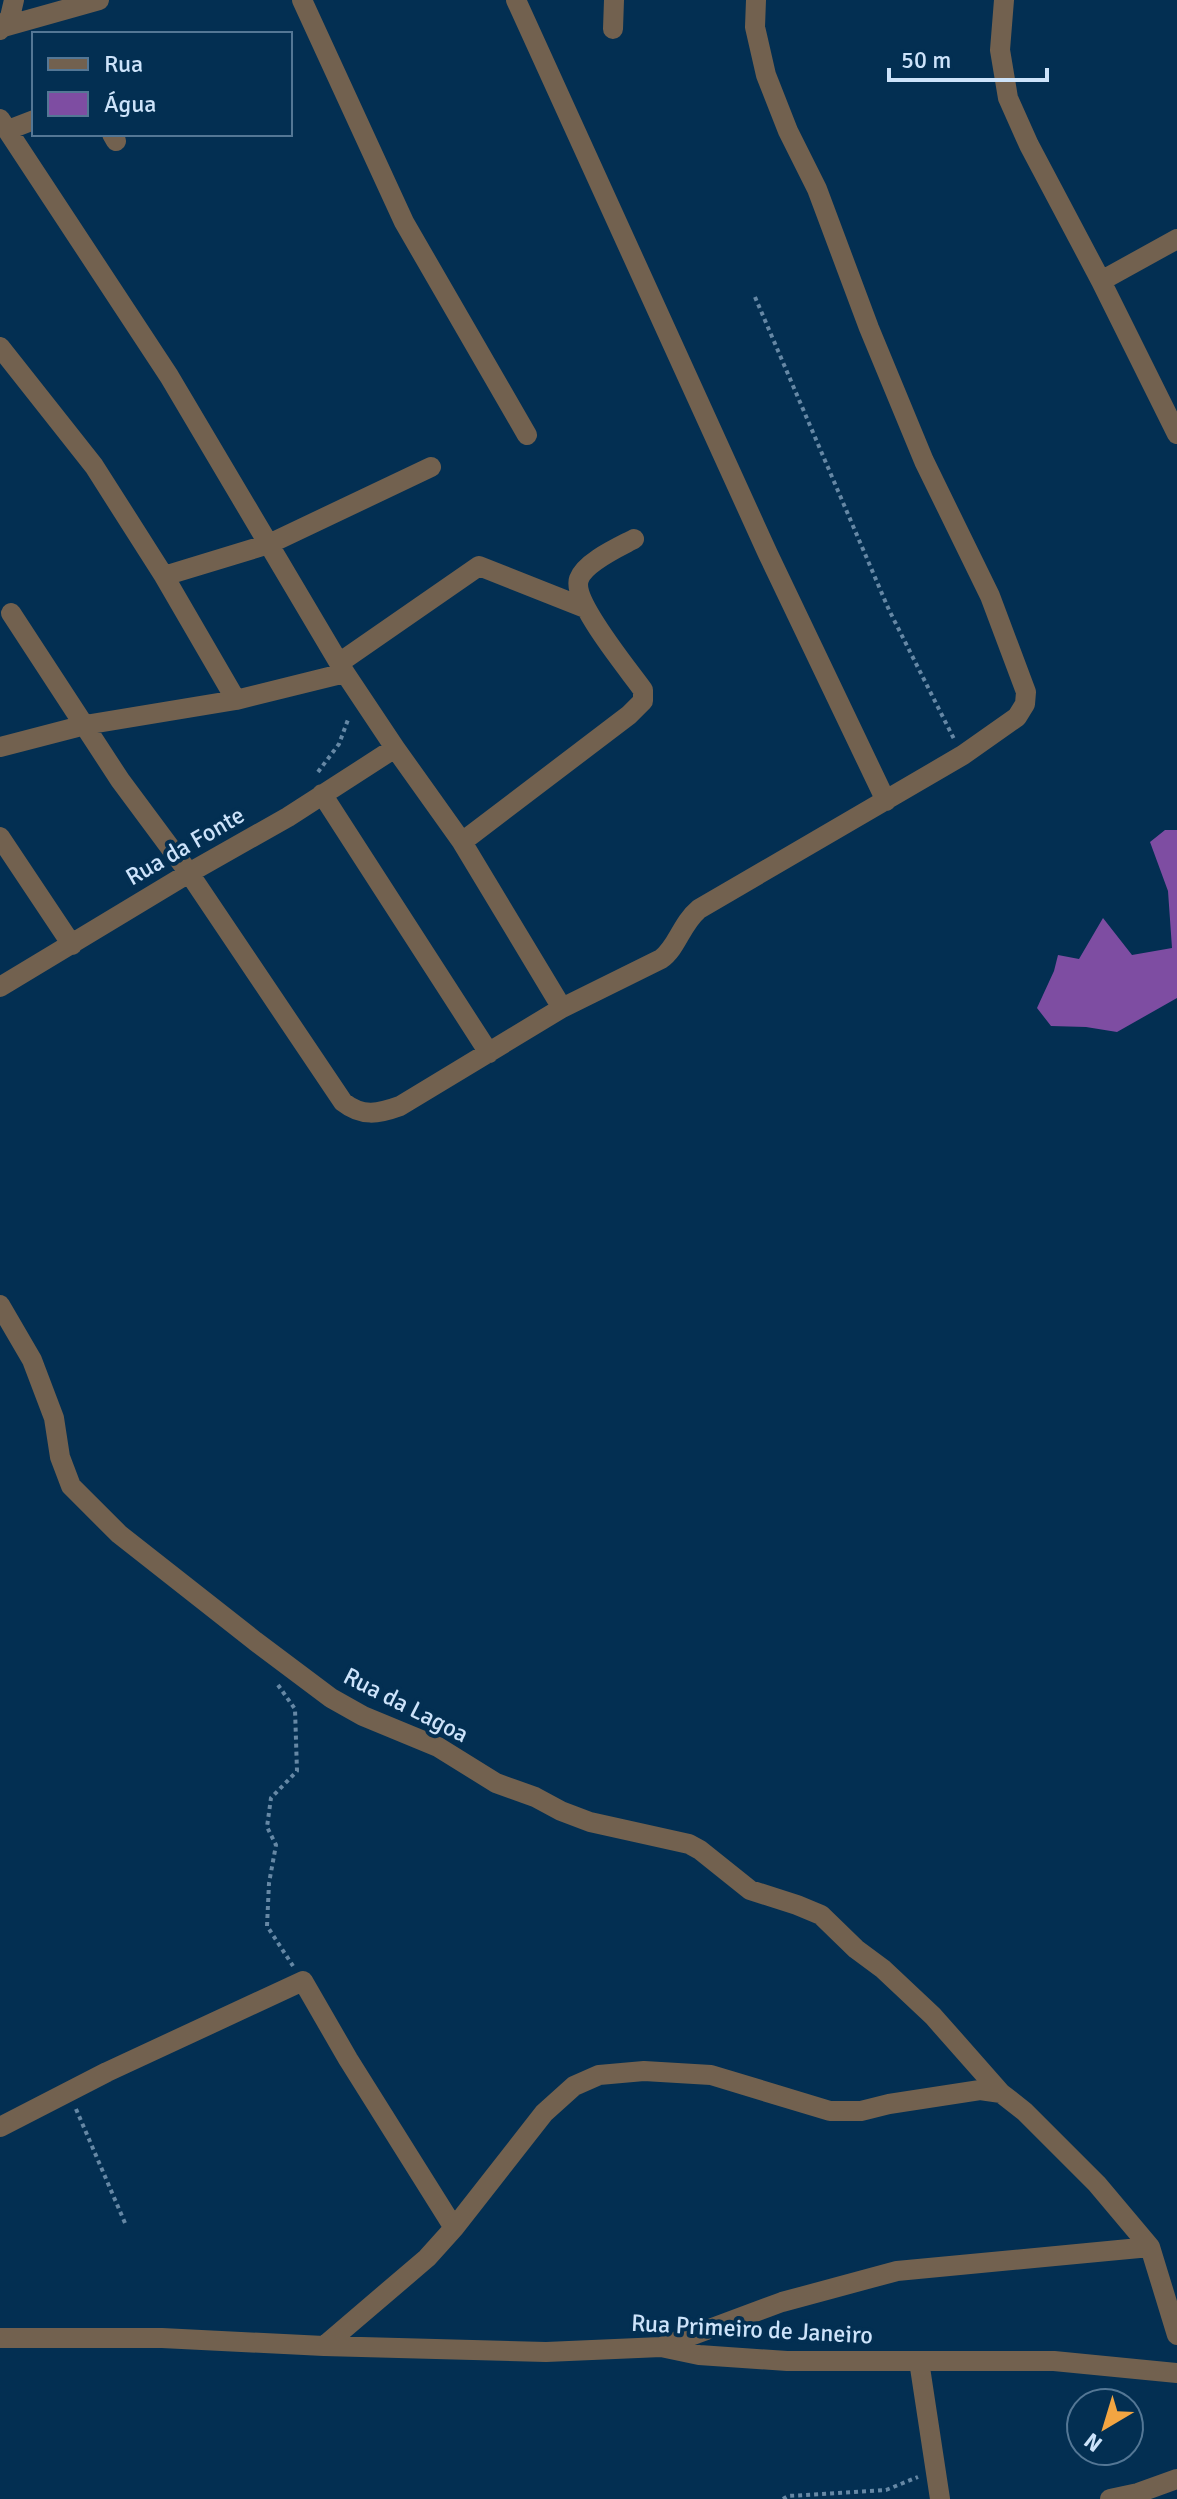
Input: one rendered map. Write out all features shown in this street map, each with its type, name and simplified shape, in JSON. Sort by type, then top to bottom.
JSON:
[{"type":"street","points":[[2,28],[10,17],[14,0]]},
{"type":"street","points":[[2,28],[99,0]]},
{"type":"street","points":[[302,0],[404,222],[527,435]]},
{"type":"street","points":[[516,0],[768,554],[886,801]]},
{"type":"street","points":[[613,29],[614,0]]},
{"type":"street","points":[[11,613],[120,780],[189,873],[343,1102],[352,1109],[368,1114],[400,1106],[562,1008],[661,959],[671,950],[689,918],[699,909],[963,755],[1017,717],[1025,704],[1026,692],[990,596],[924,461],[869,328],[817,189],[788,131],[766,75],[755,27],[756,0]]},
{"type":"street","points":[[1004,0],[1000,50],[1008,98],[1177,434]]},
{"type":"street","points":[[32,120],[4,124],[169,376],[342,668],[462,842],[562,1008]]},
{"type":"street","points":[[1101,281],[1177,239]]},
{"type":"street","points":[[0,347],[94,466],[164,576],[236,700]]},
{"type":"street","points":[[164,576],[269,544],[431,467]]},
{"type":"street","points":[[462,842],[629,715],[643,701],[643,690],[585,608],[578,587],[582,574],[602,557],[634,539]]},
{"type":"street","points":[[0,747],[85,725],[236,700],[342,668],[479,566],[585,608]]},
{"type":"street","name":"Rua da Fonte","points":[[0,987],[189,873],[318,786],[395,748]]},
{"type":"street","points":[[318,786],[489,1053]]},
{"type":"street","points":[[0,837],[72,945]]},
{"type":"street","name":"Rua da Lagoa","points":[[0,1305],[32,1360],[54,1418],[60,1457],[71,1486],[119,1534],[310,1684],[363,1716],[438,1747],[496,1783],[535,1797],[573,1816],[612,1828],[689,1844],[750,1890],[821,1915],[933,2016],[1001,2093],[1024,2111],[1097,2184],[1150,2247]]},
{"type":"street","points":[[0,2127],[303,1981],[454,2228]]},
{"type":"street","points":[[324,2346],[427,2258],[544,2113],[574,2086],[599,2075],[644,2071],[711,2075],[830,2111],[861,2111],[980,2090],[1001,2093]]},
{"type":"street","points":[[661,2347],[782,2302],[897,2271],[1150,2247],[1177,2335]]},
{"type":"street","name":"Rua Primeiro de Janeiro","points":[[0,2338],[162,2338],[546,2352],[661,2347],[699,2355],[787,2361],[1054,2361],[1177,2373]]},
{"type":"street","points":[[919,2361],[940,2499]]},
{"type":"street","points":[[1110,2499],[1177,2479]]},
{"type":"path","points":[[755,297],[889,610],[963,755]]},
{"type":"path","points":[[318,786],[339,744],[358,691]]},
{"type":"path","points":[[273,1678],[295,1709],[297,1771],[271,1798],[267,1827],[276,1845],[269,1883],[267,1926],[303,1981]]},
{"type":"path","points":[[69,2092],[125,2223]]},
{"type":"path","points":[[783,2499],[788,2496],[886,2490],[934,2471]]},
{"type":"water","points":[[1165,830],[1177,830],[1177,998],[1117,1032],[1051,1026],[1037,1008],[1058,955],[1079,959],[1103,918],[1132,955],[1172,948],[1168,891],[1150,842]]}]
